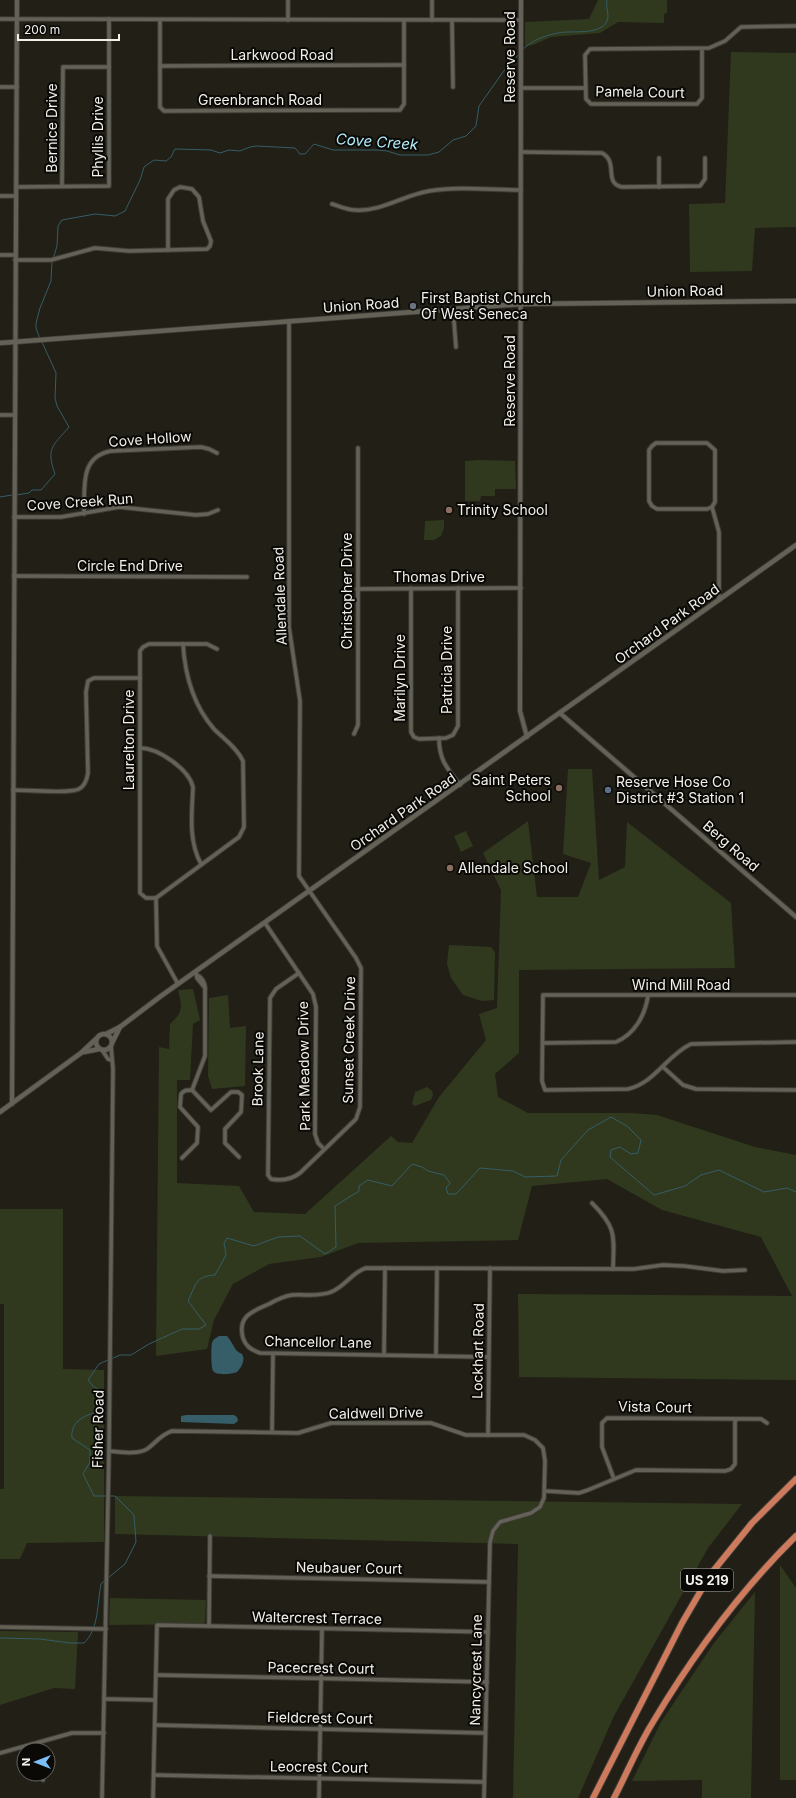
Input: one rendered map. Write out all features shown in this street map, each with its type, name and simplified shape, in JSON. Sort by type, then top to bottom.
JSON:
[{"type":"highway","name":"US 219","points":[[593,1798],[682,1623],[710,1575],[752,1522],[796,1479]]},
{"type":"highway","name":"US 219","points":[[614,1798],[652,1723],[696,1654],[739,1599],[796,1536]]},
{"type":"main road","name":"Union Road","points":[[0,343],[521,304],[796,300]]},
{"type":"main road","name":"Orchard Park Road","points":[[106,1034],[120,1027],[178,984],[196,974],[309,891],[561,714],[796,545]]},
{"type":"main road","name":"Orchard Park Road","points":[[112,1044],[120,1027]]},
{"type":"main road","points":[[0,1112],[81,1053],[100,1034],[110,1036],[112,1044],[106,1050],[91,1049],[81,1053]]},
{"type":"main road","points":[[96,1039],[96,1044],[101,1049]]},
{"type":"street","points":[[12,1104],[17,0]]},
{"type":"street","points":[[288,0],[288,20]]},
{"type":"street","points":[[432,0],[432,20]]},
{"type":"street","name":"Reserve Road","points":[[521,0],[520,711],[527,737]]},
{"type":"street","points":[[0,19],[521,20]]},
{"type":"street","name":"Phyllis Drive","points":[[16,186],[109,186],[110,19]]},
{"type":"street","points":[[160,20],[160,66]]},
{"type":"street","points":[[404,20],[404,65]]},
{"type":"street","points":[[452,20],[453,87]]},
{"type":"street","points":[[521,88],[585,88],[585,55],[590,49],[709,48],[720,44],[738,28],[745,26],[796,26]]},
{"type":"street","name":"Pamela Court","points":[[585,88],[586,99],[591,104],[697,104],[702,98],[702,48]]},
{"type":"street","name":"Larkwood Road","points":[[160,66],[404,65]]},
{"type":"street","name":"Greenbranch Road","points":[[160,66],[160,107],[164,111],[397,110],[402,108],[404,104],[404,65]]},
{"type":"street","name":"Bernice Drive","points":[[62,186],[63,67],[109,67]]},
{"type":"street","points":[[0,87],[17,87]]},
{"type":"street","points":[[521,152],[598,152],[605,154],[610,160],[612,178],[616,185],[622,187],[700,186],[705,179],[705,158]]},
{"type":"street","points":[[659,158],[659,187]]},
{"type":"street","points":[[15,260],[51,260],[95,248],[129,251],[204,250],[209,248],[211,243],[203,221],[199,197],[195,191],[187,187],[177,188],[171,193],[168,199],[168,250]]},
{"type":"street","points":[[332,204],[348,209],[361,210],[381,207],[415,194],[430,191],[521,190]]},
{"type":"street","points":[[0,196],[16,196]]},
{"type":"street","points":[[0,255],[16,255]]},
{"type":"street","points":[[453,309],[456,347]]},
{"type":"street","name":"Allendale Road","points":[[289,321],[289,627],[300,702],[299,876],[309,891]]},
{"type":"street","points":[[0,415],[14,415]]},
{"type":"street","points":[[712,507],[707,509],[657,509],[652,506],[649,501],[649,450],[652,446],[656,443],[707,443],[712,446],[714,450],[715,502],[712,507],[719,532],[719,600]]},
{"type":"street","name":"Cove Hollow","points":[[84,514],[86,472],[91,462],[103,454],[111,451],[201,447],[217,453]]},
{"type":"street","name":"Christopher Drive","points":[[354,734],[358,726],[358,448]]},
{"type":"street","name":"Cove Creek Run","points":[[14,517],[53,518],[119,508],[196,515],[208,514],[218,510]]},
{"type":"street","name":"Circle End Drive","points":[[14,576],[247,577]]},
{"type":"street","name":"Marilyn Drive","points":[[411,588],[411,732],[416,738],[439,738]]},
{"type":"street","name":"Patricia Drive","points":[[439,738],[452,735],[458,726],[458,588]]},
{"type":"street","name":"Thomas Drive","points":[[358,589],[521,588]]},
{"type":"street","name":"Laurelton Drive","points":[[156,898],[146,898],[140,893],[140,651],[148,644],[207,644],[217,649]]},
{"type":"street","points":[[178,984],[156,946],[156,898],[239,837],[243,831],[244,763],[239,754],[213,728],[196,703],[186,672],[183,644]]},
{"type":"street","points":[[13,790],[72,791],[82,787],[88,773],[86,692],[88,681],[94,678],[140,678]]},
{"type":"street","name":"Berg Road","points":[[561,714],[796,917]]},
{"type":"street","points":[[439,738],[439,752],[442,761],[460,785]]},
{"type":"street","points":[[140,748],[163,754],[190,780],[192,787],[192,838],[195,850],[202,864]]},
{"type":"street","name":"Sunset Creek Drive","points":[[271,1178],[294,1178],[356,1119],[360,1107],[361,968],[356,958],[309,891]]},
{"type":"street","name":"Park Meadow Drive","points":[[265,923],[313,994],[316,1007],[314,1134],[318,1143],[324,1149]]},
{"type":"street","points":[[192,1090],[205,1056],[205,988],[197,978],[196,974]]},
{"type":"street","name":"Brook Lane","points":[[271,1178],[268,1175],[270,998],[276,989],[299,974]]},
{"type":"street","name":"Wind Mill Road","points":[[543,1042],[543,995],[796,995]]},
{"type":"street","points":[[648,996],[645,1011],[641,1020],[623,1039],[616,1042],[543,1042],[542,1081],[544,1090],[628,1089],[638,1087],[652,1077],[682,1048],[691,1044],[796,1042]]},
{"type":"street","name":"Fisher Road","points":[[102,1798],[109,1451],[112,1044]]},
{"type":"street","points":[[101,1049],[108,1059],[111,1060]]},
{"type":"street","points":[[663,1067],[683,1086],[696,1089],[796,1090]]},
{"type":"street","points":[[192,1090],[211,1110],[231,1092],[238,1092],[242,1095],[241,1112],[224,1129],[224,1143],[239,1157]]},
{"type":"street","points":[[182,1158],[197,1143],[198,1127],[180,1107],[181,1094],[185,1091],[192,1090]]},
{"type":"street","points":[[592,1203],[605,1216],[613,1231],[613,1269]]},
{"type":"street","name":"Chancellor Lane","points":[[488,1356],[260,1353],[250,1349],[244,1341],[241,1330],[244,1320],[250,1312],[287,1296],[313,1295],[331,1292],[345,1284],[363,1269],[634,1269],[663,1265],[723,1271],[745,1270]]},
{"type":"street","points":[[384,1355],[385,1268]]},
{"type":"street","points":[[436,1356],[437,1268]]},
{"type":"street","name":"Lockhart Road","points":[[488,1435],[490,1268]]},
{"type":"street","points":[[272,1354],[272,1432]]},
{"type":"street","name":"Vista Court","points":[[614,1479],[602,1447],[602,1423],[607,1418],[761,1419],[767,1423]]},
{"type":"street","points":[[544,1491],[578,1493],[636,1470],[725,1471],[731,1469],[735,1464],[735,1421],[737,1420]]},
{"type":"street","name":"Caldwell Drive","points":[[109,1451],[139,1452],[146,1450],[163,1434],[172,1431],[302,1432],[331,1423],[431,1423],[466,1435],[524,1435],[535,1440],[543,1448],[545,1461],[544,1498],[540,1507],[531,1513],[500,1522],[493,1530],[490,1542]]},
{"type":"street","points":[[209,1626],[210,1536]]},
{"type":"street","name":"Nancycrest Lane","points":[[484,1798],[490,1542]]},
{"type":"street","name":"Neubauer Court","points":[[209,1576],[489,1582]]},
{"type":"street","name":"Waltercrest Terrace","points":[[156,1675],[157,1625],[488,1632]]},
{"type":"street","points":[[0,1627],[106,1629]]},
{"type":"street","points":[[319,1798],[322,1629]]},
{"type":"street","points":[[153,1798],[156,1675]]},
{"type":"street","name":"Pacecrest Court","points":[[156,1675],[487,1682]]},
{"type":"street","points":[[105,1699],[155,1700]]},
{"type":"street","name":"Fieldcrest Court","points":[[154,1725],[485,1733]]},
{"type":"street","points":[[40,1742],[72,1733],[104,1733]]},
{"type":"street","points":[[0,1753],[16,1749]]},
{"type":"street","name":"Leocrest Court","points":[[154,1775],[484,1782]]},
{"type":"green space","points":[[598,0],[667,0],[667,13],[664,14],[664,23],[618,22],[600,33],[551,37],[533,45],[525,46],[525,22],[589,19]]},
{"type":"green space","points":[[731,52],[796,53],[796,227],[755,228],[752,271],[690,272],[689,204],[725,203]]},
{"type":"green space","points":[[465,461],[515,461],[516,489],[495,489],[495,496],[481,496],[480,501],[465,501]]},
{"type":"green space","points":[[444,520],[444,528],[441,536],[434,540],[424,540],[425,521]]},
{"type":"green space","points":[[568,769],[592,769],[599,880],[625,867],[627,822],[731,903],[735,968],[519,970],[519,1053],[495,1074],[498,1097],[528,1113],[631,1113],[657,1115],[755,1147],[796,1155],[796,1380],[519,1377],[518,1294],[792,1296],[761,1237],[662,1210],[607,1179],[532,1186],[518,1240],[358,1243],[321,1257],[269,1264],[233,1284],[214,1320],[207,1349],[156,1356],[159,1047],[169,1049],[170,1024],[178,1016],[181,1008],[178,990],[193,989],[200,1020],[193,1024],[190,1080],[177,1080],[177,1183],[239,1186],[254,1212],[305,1214],[391,1136],[398,1142],[412,1143],[439,1097],[486,1040],[479,1014],[497,1008],[501,890],[483,853],[528,821],[537,897],[578,897],[591,863],[563,854]]},
{"type":"green space","points":[[466,831],[473,846],[461,852],[454,836]]},
{"type":"green space","points":[[449,945],[491,947],[495,952],[494,1000],[482,1001],[463,995],[451,978],[447,964]]},
{"type":"green space","points":[[228,995],[230,1028],[246,1026],[245,1086],[212,1089],[208,1076],[209,998]]},
{"type":"green space","points":[[427,1087],[432,1091],[433,1095],[431,1100],[415,1106],[412,1104],[415,1092]]},
{"type":"green space","points":[[0,1209],[63,1209],[63,1369],[104,1370],[104,1542],[27,1543],[20,1559],[0,1559],[0,1489],[4,1489],[4,1304],[0,1304]]},
{"type":"green space","points":[[115,1496],[742,1504],[708,1548],[614,1716],[578,1798],[513,1798],[518,1544],[115,1534]]},
{"type":"green space","points":[[780,1565],[796,1588],[796,1780],[780,1780]]},
{"type":"green space","points":[[755,1592],[751,1798],[702,1798],[702,1780],[632,1781],[661,1722],[714,1643]]},
{"type":"green space","points":[[110,1598],[206,1600],[205,1622],[203,1624],[109,1625]]},
{"type":"green space","points":[[0,1631],[78,1632],[75,1689],[54,1688],[0,1705]]},
{"type":"water","points":[[219,1336],[227,1336],[236,1350],[243,1356],[243,1361],[237,1372],[218,1374],[213,1371],[211,1348],[214,1340]]},
{"type":"water","points":[[234,1415],[237,1417],[238,1421],[234,1424],[181,1422],[181,1416]]},
{"type":"waterway","name":"Cove Creek","points":[[522,50],[538,39],[558,33],[585,32],[598,29],[603,26],[608,19],[607,0]]},
{"type":"waterway","name":"Cove Creek","points":[[53,259],[57,246],[58,226],[62,220],[95,214],[115,216],[125,211],[140,180],[144,167],[154,160],[166,161],[171,157],[175,149],[211,150],[220,153],[229,150],[240,151],[256,146],[295,148],[300,154],[305,154],[314,144],[333,150],[378,150],[400,155],[428,155],[439,152],[453,140],[466,136],[476,126],[479,106],[503,72],[519,54]]},
{"type":"waterway","name":"Cove Creek","points":[[40,339],[36,328],[36,323],[40,308],[51,281],[52,262]]},
{"type":"waterway","name":"Cove Creek","points":[[16,495],[29,493],[32,490],[41,490],[55,474],[51,458],[52,448],[69,427],[57,406],[55,398],[56,373],[42,342]]},
{"type":"waterway","name":"Cove Creek","points":[[0,497],[12,495]]},
{"type":"waterway","points":[[111,1359],[120,1355],[131,1355],[149,1344],[182,1329],[199,1329],[206,1325],[188,1301],[200,1279],[215,1275],[226,1255],[224,1243],[227,1238],[254,1246],[278,1237],[300,1236],[325,1254],[336,1247],[335,1206],[359,1191],[359,1186],[368,1180],[392,1186],[412,1164],[422,1167],[428,1171],[444,1175],[450,1183],[446,1188],[448,1194],[456,1194],[480,1168],[513,1171],[525,1177],[557,1176],[561,1160],[588,1130],[611,1117],[627,1126],[641,1140],[638,1153],[631,1154],[620,1147],[611,1150],[610,1157],[654,1195],[685,1186],[701,1175],[719,1170],[764,1192],[787,1188],[796,1192]]},
{"type":"waterway","points":[[108,1360],[99,1364],[88,1380],[94,1387],[102,1391],[104,1401],[100,1412],[80,1419],[74,1427],[72,1438],[90,1450],[90,1462],[83,1474],[94,1496],[115,1496],[134,1515],[136,1542],[125,1564],[108,1578]]},
{"type":"waterway","points":[[0,1638],[40,1639],[70,1643],[84,1643],[89,1637],[95,1623],[101,1584],[105,1580]]},
{"type":"place","name":"First Baptist Church Of West Seneca","points":[[413,306]]},
{"type":"place","name":"Trinity School","points":[[449,510]]},
{"type":"place","name":"Saint Peters School","points":[[559,788]]},
{"type":"place","name":"Reserve Hose Co District #3 Station 1","points":[[608,790]]},
{"type":"place","name":"Allendale School","points":[[450,868]]}]
